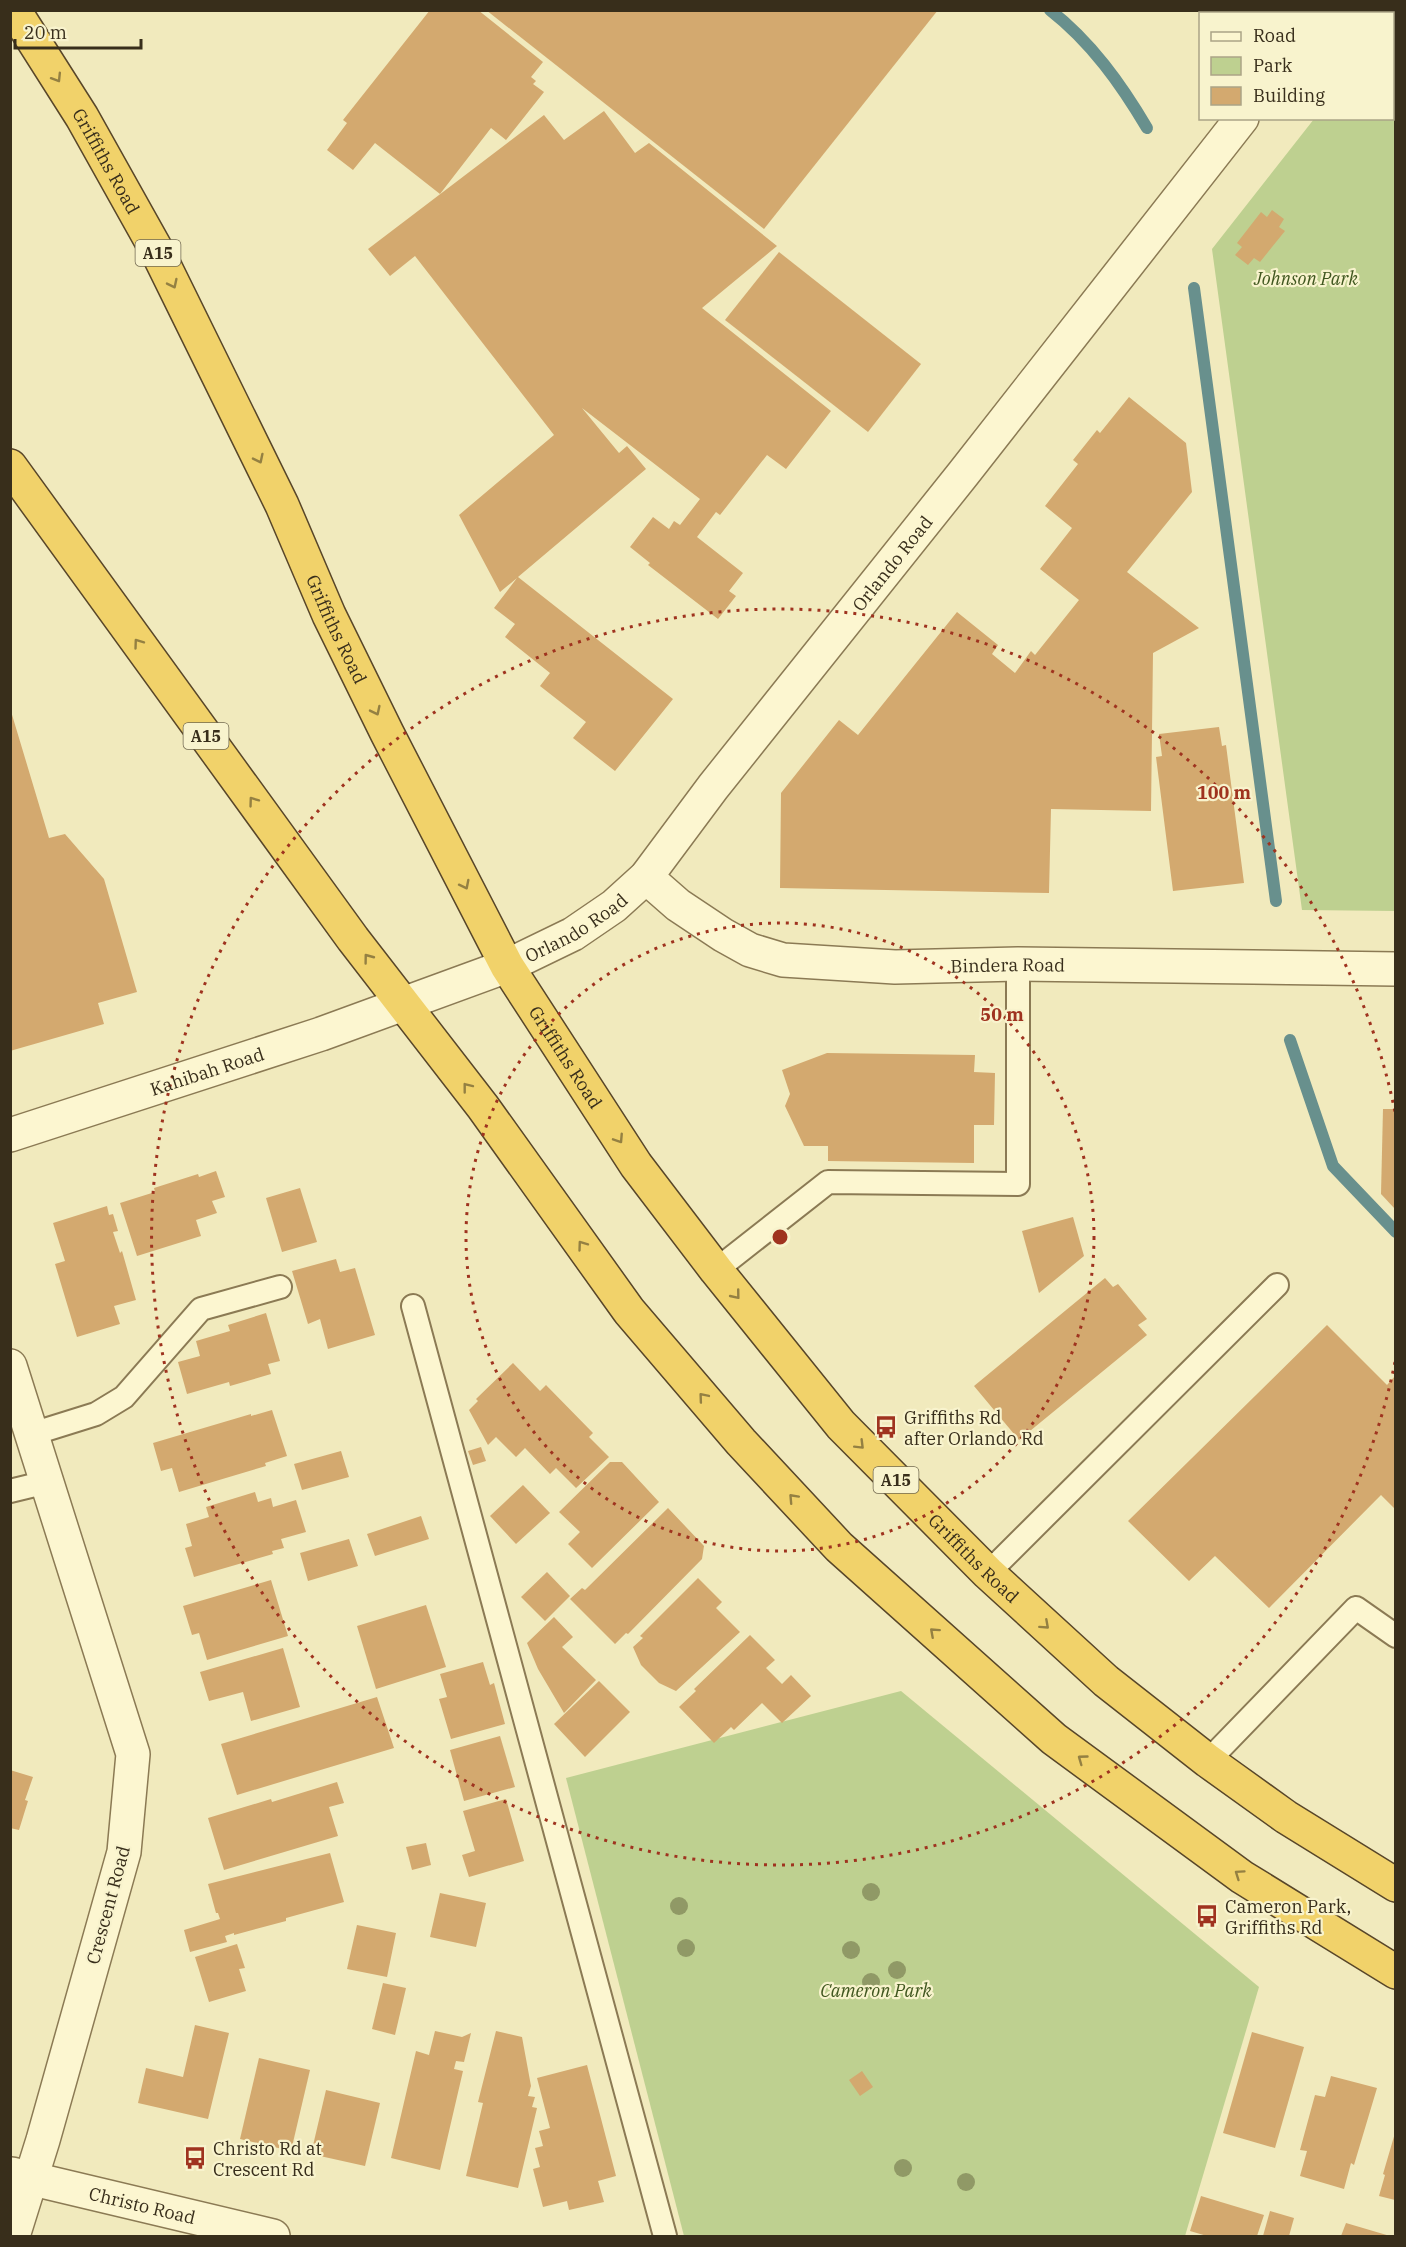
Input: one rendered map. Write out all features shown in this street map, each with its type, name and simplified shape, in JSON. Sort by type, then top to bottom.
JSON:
[{"type":"highway","name":"Griffiths Road","points":[[14,10],[82,117],[157,251],[282,505],[350,658],[507,966],[636,1165],[716,1270],[841,1425],[988,1573],[1106,1681],[1208,1761],[1286,1818],[1395,1886]]},
{"type":"highway","name":"A15","points":[[10,466],[353,939],[483,1107],[629,1311],[741,1442],[840,1547],[1054,1738],[1242,1876],[1395,1972]]},
{"type":"street","name":"Orlando Road","points":[[403,1005],[507,966],[573,934],[614,906],[646,877],[713,787],[963,474],[1240,120]]},
{"type":"street","name":"Bindera Road","points":[[646,877],[678,905],[723,935],[750,950],[783,960],[895,967],[1018,964],[1395,969]]},
{"type":"street","name":"Kahibah Road","points":[[10,1135],[403,1005]]},
{"type":"street","name":"Crescent Road","points":[[10,1366],[133,1755],[124,1852],[21,2177],[14,2236]]},
{"type":"street","name":"Christo Road","points":[[21,2177],[273,2236]]},
{"type":"lane","points":[[716,1270],[828,1182],[1018,1184],[1018,964]]},
{"type":"lane","points":[[988,1573],[1277,1285]]},
{"type":"lane","points":[[32,1434],[96,1414],[124,1397],[201,1309],[280,1287]]},
{"type":"lane","points":[[413,1306],[666,2236]]},
{"type":"lane","points":[[10,1491],[47,1482]]},
{"type":"lane","points":[[1208,1761],[1356,1608],[1395,1636]]},
{"type":"green space","name":"Johnson Park","points":[[1394,16],[1395,911],[1302,910],[1212,249],[1313,120],[1394,120]]},
{"type":"green space","name":"Cameron Park","points":[[901,1691],[1259,1987],[1185,2236],[684,2236],[566,1778]]},
{"type":"building","points":[[430,10],[478,10],[543,62],[531,77],[536,81],[533,84],[544,92],[506,140],[491,128],[440,194],[375,143],[353,170],[327,150],[347,123],[343,120]]},
{"type":"building","points":[[486,10],[938,10],[764,229]]},
{"type":"building","points":[[604,111],[635,153],[649,143],[777,246],[702,308],[831,411],[786,469],[767,455],[720,515],[716,512],[697,537],[743,573],[729,591],[736,596],[718,619],[648,565],[650,563],[630,547],[653,517],[669,529],[674,521],[680,525],[700,499],[582,408],[619,453],[627,446],[646,469],[518,577],[673,699],[615,771],[573,738],[586,722],[540,686],[550,673],[505,637],[515,624],[494,608],[517,578],[500,592],[459,515],[554,435],[415,256],[390,276],[368,249],[544,115],[564,140]]},
{"type":"building","points":[[1272,210],[1284,219],[1279,227],[1285,231],[1260,262],[1254,258],[1248,265],[1235,255],[1242,247],[1237,243],[1261,212],[1267,217]]},
{"type":"building","points":[[779,252],[921,364],[868,432],[725,320]]},
{"type":"building","points":[[1129,397],[1186,443],[1192,492],[1127,572],[1199,628],[1153,653],[1151,811],[1051,809],[1049,893],[780,888],[781,793],[839,720],[858,735],[957,612],[998,645],[992,654],[1015,673],[1031,651],[1035,655],[1079,600],[1040,569],[1072,528],[1045,506],[1078,464],[1073,460],[1097,430],[1100,433]]},
{"type":"building","points":[[10,708],[49,838],[65,834],[104,879],[137,992],[98,1003],[104,1024],[10,1051]]},
{"type":"building","points":[[1219,727],[1222,746],[1226,745],[1244,883],[1173,891],[1156,757],[1162,756],[1159,734]]},
{"type":"building","points":[[827,1053],[975,1055],[974,1072],[995,1073],[994,1125],[974,1125],[974,1163],[828,1161],[828,1146],[804,1146],[785,1106],[790,1094],[782,1070]]},
{"type":"building","points":[[1383,1109],[1395,1109],[1395,1209],[1381,1194]]},
{"type":"building","points":[[216,1171],[225,1197],[212,1201],[217,1213],[196,1220],[201,1236],[137,1256],[120,1203],[155,1192],[154,1188],[198,1174],[199,1177]]},
{"type":"building","points":[[300,1188],[317,1242],[282,1252],[266,1198]]},
{"type":"building","points":[[107,1206],[109,1215],[113,1214],[118,1231],[113,1232],[120,1253],[122,1251],[136,1300],[114,1306],[120,1324],[77,1337],[55,1264],[65,1261],[53,1223]]},
{"type":"building","points":[[1073,1217],[1084,1256],[1039,1293],[1022,1231]]},
{"type":"building","points":[[336,1259],[340,1272],[355,1268],[375,1335],[328,1349],[320,1319],[308,1324],[292,1271]]},
{"type":"building","points":[[1105,1278],[1113,1287],[1118,1284],[1147,1319],[1138,1325],[1147,1335],[1019,1440],[974,1386]]},
{"type":"building","points":[[266,1313],[280,1361],[268,1364],[271,1374],[230,1386],[229,1382],[187,1394],[178,1362],[200,1356],[196,1341],[230,1331],[228,1325]]},
{"type":"building","points":[[1327,1325],[1387,1385],[1395,1376],[1395,1509],[1381,1495],[1269,1608],[1215,1556],[1189,1581],[1128,1521]]},
{"type":"building","points":[[513,1363],[540,1391],[546,1385],[593,1433],[589,1437],[609,1457],[576,1488],[556,1468],[550,1474],[525,1448],[516,1457],[496,1437],[488,1445],[469,1410],[478,1401],[476,1399]]},
{"type":"building","points":[[272,1410],[287,1456],[265,1463],[266,1466],[179,1492],[172,1468],[161,1471],[153,1443]]},
{"type":"building","points":[[481,1447],[486,1461],[473,1465],[468,1451]]},
{"type":"building","points":[[341,1451],[349,1477],[302,1490],[294,1464]]},
{"type":"building","points":[[610,1462],[622,1462],[659,1502],[592,1568],[568,1544],[580,1532],[559,1512]]},
{"type":"building","points":[[523,1485],[550,1513],[516,1544],[490,1516]]},
{"type":"building","points":[[255,1492],[258,1502],[271,1498],[273,1507],[296,1500],[306,1532],[281,1539],[284,1548],[272,1551],[273,1554],[194,1577],[185,1548],[192,1546],[186,1524],[209,1517],[206,1507]]},
{"type":"building","points":[[668,1508],[704,1546],[702,1559],[628,1634],[626,1633],[615,1644],[570,1599],[582,1588],[585,1590]]},
{"type":"building","points":[[421,1516],[429,1539],[375,1556],[367,1534]]},
{"type":"building","points":[[349,1539],[358,1566],[308,1581],[300,1553]]},
{"type":"building","points":[[547,1572],[570,1596],[545,1621],[521,1597]]},
{"type":"building","points":[[698,1578],[722,1602],[716,1608],[740,1632],[676,1691],[659,1683],[641,1665],[633,1647],[643,1638],[640,1636]]},
{"type":"building","points":[[271,1580],[288,1636],[207,1660],[199,1633],[192,1635],[183,1606]]},
{"type":"building","points":[[426,1605],[446,1667],[376,1689],[357,1626]]},
{"type":"building","points":[[554,1617],[573,1637],[562,1647],[596,1680],[564,1713],[538,1669],[527,1643]]},
{"type":"building","points":[[750,1635],[775,1660],[766,1668],[782,1684],[791,1675],[811,1696],[782,1723],[762,1703],[734,1730],[731,1727],[714,1743],[679,1707],[696,1691],[694,1689]]},
{"type":"building","points":[[283,1648],[300,1707],[251,1721],[243,1692],[209,1701],[200,1672]]},
{"type":"building","points":[[483,1662],[490,1685],[494,1683],[505,1724],[451,1739],[439,1699],[447,1697],[440,1674]]},
{"type":"building","points":[[599,1681],[630,1712],[585,1757],[554,1724]]},
{"type":"building","points":[[377,1697],[394,1748],[237,1795],[221,1744]]},
{"type":"building","points":[[500,1736],[515,1787],[464,1801],[450,1750]]},
{"type":"building","points":[[10,1770],[33,1777],[25,1800],[28,1801],[19,1830],[10,1828]]},
{"type":"building","points":[[337,1782],[344,1803],[329,1807],[338,1836],[224,1870],[208,1818]]},
{"type":"building","points":[[506,1799],[524,1861],[469,1877],[462,1855],[475,1851],[463,1811]]},
{"type":"building","points":[[426,1843],[431,1865],[412,1870],[406,1847]]},
{"type":"building","points":[[330,1853],[344,1902],[286,1918],[286,1921],[234,1935],[234,1933],[225,1936],[227,1942],[190,1952],[184,1930],[220,1919],[216,1913],[208,1884]]},
{"type":"building","points":[[440,1893],[486,1903],[476,1947],[430,1937]]},
{"type":"building","points":[[357,1925],[396,1933],[387,1977],[347,1969]]},
{"type":"building","points":[[237,1944],[245,1968],[239,1969],[246,1991],[209,2002],[195,1957]]},
{"type":"building","points":[[383,1983],[406,1988],[395,2035],[372,2029]]},
{"type":"building","points":[[195,2025],[229,2033],[208,2119],[138,2103],[146,2068],[183,2077]]},
{"type":"building","points":[[435,2031],[462,2037],[471,2033],[464,2062],[456,2061],[454,2069],[463,2071],[440,2170],[391,2158],[416,2051],[429,2055]]},
{"type":"building","points":[[496,2031],[522,2037],[531,2086],[528,2096],[535,2097],[532,2107],[537,2108],[518,2188],[466,2176],[483,2103],[478,2102]]},
{"type":"building","points":[[1252,2032],[1304,2047],[1275,2148],[1223,2133]]},
{"type":"building","points":[[259,2058],[310,2070],[291,2151],[240,2139]]},
{"type":"building","points":[[587,2065],[616,2176],[598,2181],[604,2202],[569,2210],[567,2201],[543,2207],[533,2169],[540,2167],[535,2148],[543,2146],[539,2131],[550,2128],[537,2078]]},
{"type":"building","points":[[862,2071],[873,2087],[860,2096],[849,2080]]},
{"type":"building","points":[[1331,2076],[1377,2088],[1354,2165],[1351,2163],[1344,2189],[1300,2176],[1307,2151],[1300,2150],[1315,2095],[1325,2097]]},
{"type":"building","points":[[326,2090],[380,2103],[365,2166],[311,2154]]},
{"type":"building","points":[[1395,2133],[1395,2200],[1379,2196]]},
{"type":"building","points":[[1201,2196],[1264,2215],[1257,2236],[1207,2236],[1190,2231]]},
{"type":"building","points":[[1270,2211],[1294,2218],[1289,2236],[1263,2236]]},
{"type":"building","points":[[1346,2223],[1390,2236],[1341,2236]]},
{"type":"waterway","points":[[1050,10],[1065,22],[1104,64],[1147,128]]},
{"type":"waterway","points":[[1194,288],[1276,901]]},
{"type":"waterway","points":[[1290,1040],[1333,1166],[1396,1232]]},
{"type":"place","name":"Griffiths Rd after Orlando Rd","points":[[886,1427]]},
{"type":"place","name":"Cameron Park, Griffiths Rd","points":[[1207,1916]]},
{"type":"place","name":"Christo Rd at Crescent Rd","points":[[195,2158]]}]
